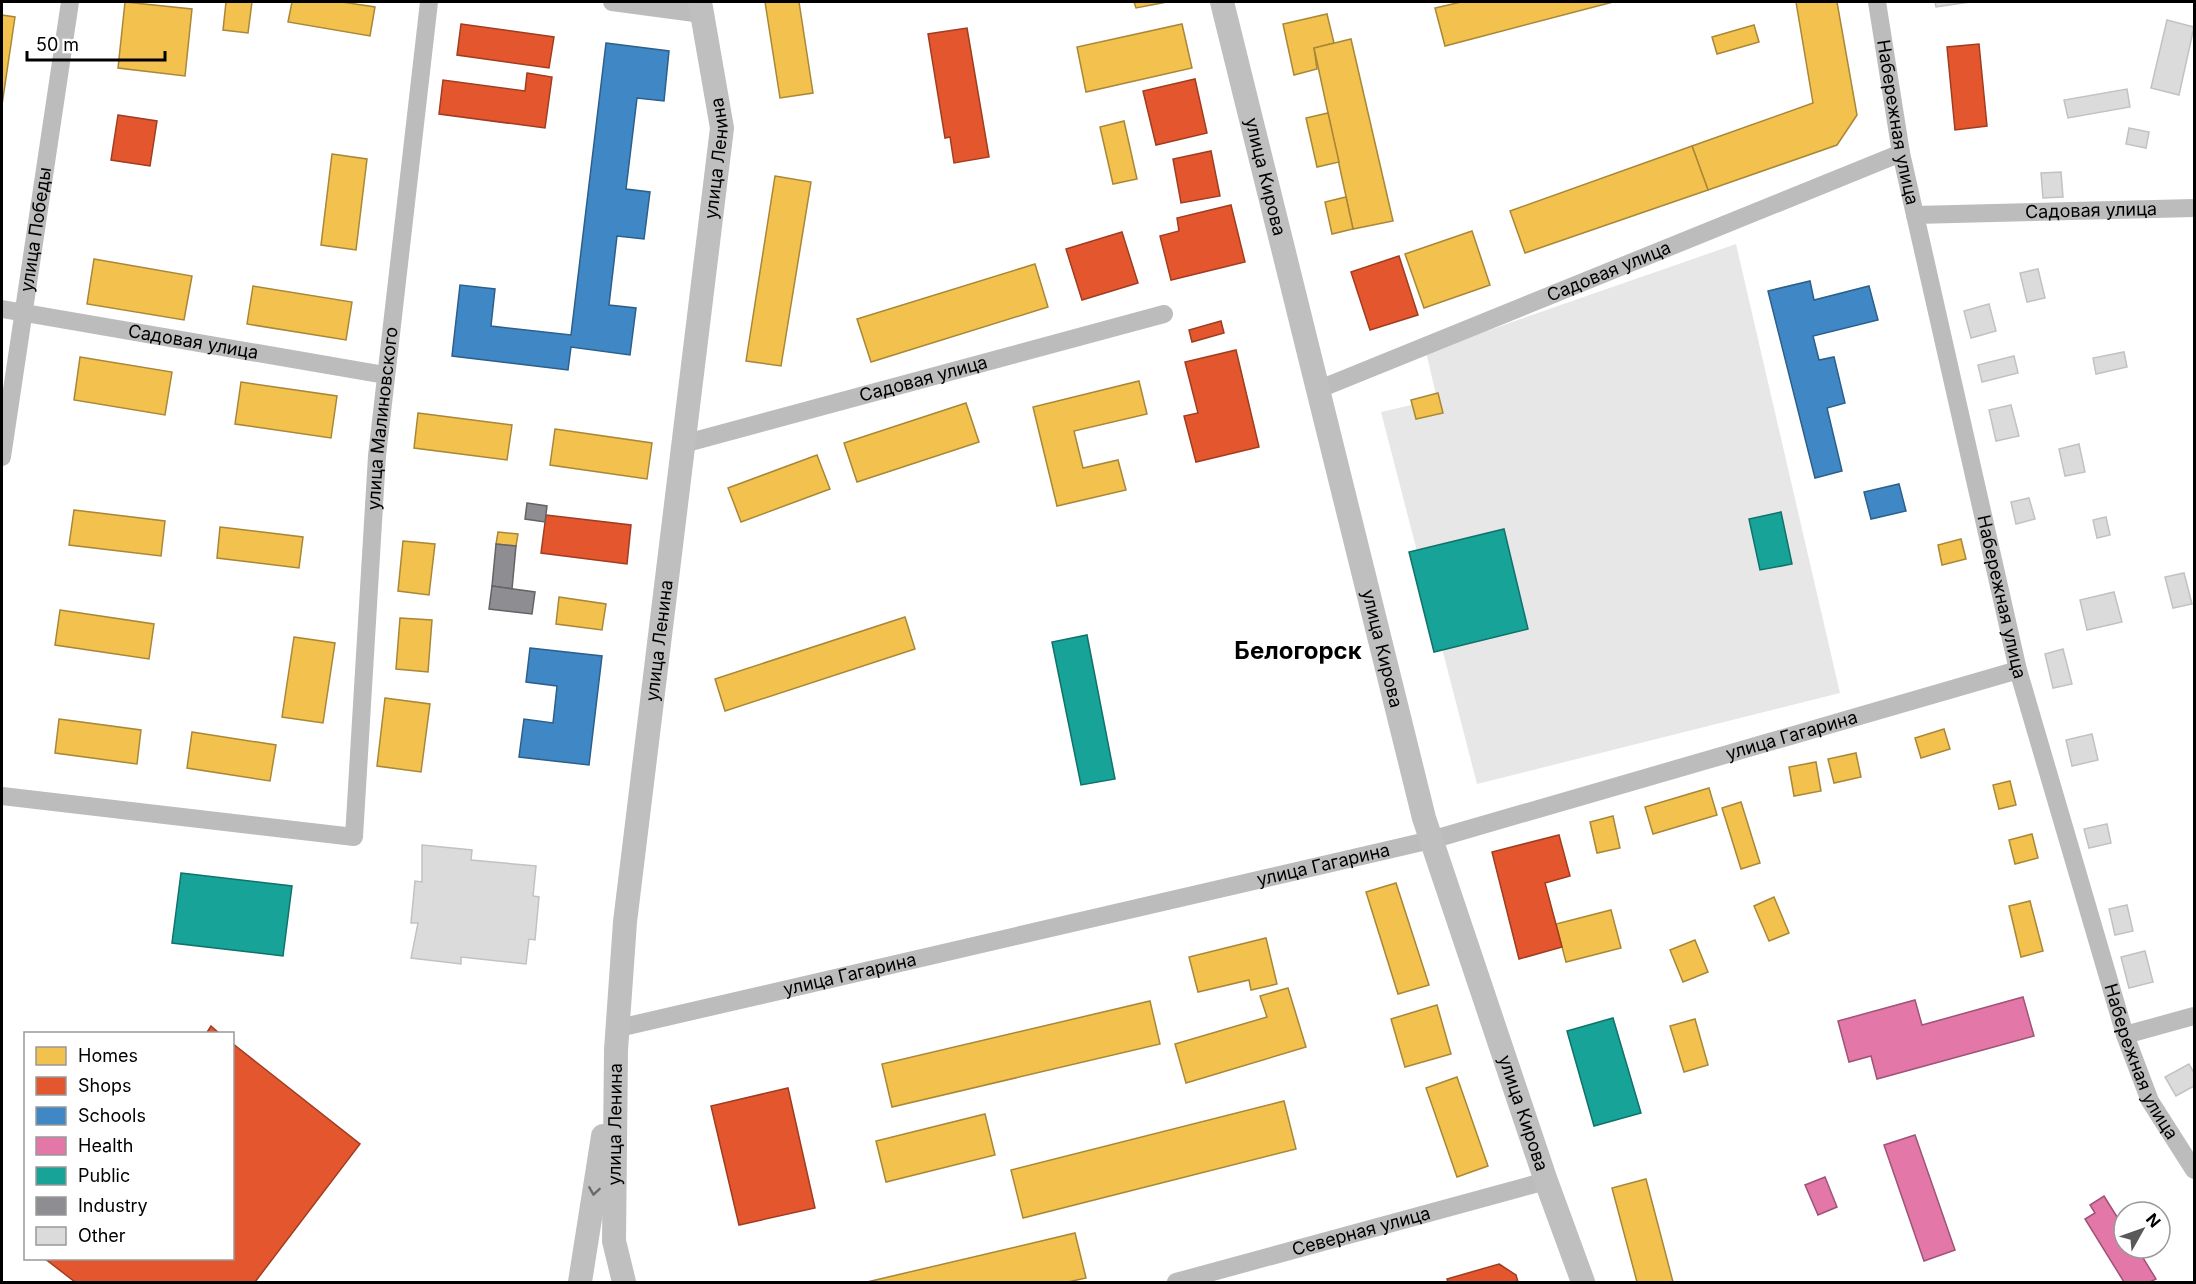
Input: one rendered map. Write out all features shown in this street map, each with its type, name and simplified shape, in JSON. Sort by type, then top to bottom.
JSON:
[{"type":"street","name":"улица Победы","points":[[2,457],[70,2]]},
{"type":"street","name":"улица Малиновского","points":[[2,796],[354,837],[377,456],[429,2]]},
{"type":"street","points":[[612,2],[701,8]]},
{"type":"street","name":"улица Кирова","points":[[1222,2],[1431,840],[1546,1181],[1583,1282]]},
{"type":"street","name":"Набережная улица","points":[[1877,2],[1902,153],[2018,670],[2125,1035],[2150,1101],[2194,1170]]},
{"type":"street","name":"улица Ленина","points":[[624,1282],[614,1241],[618,1039],[624,922],[722,128],[701,8]]},
{"type":"street","name":"Садовая улица","points":[[1317,390],[1902,153]]},
{"type":"street","name":"Садовая улица","points":[[1915,214],[2194,208]]},
{"type":"street","name":"Садовая улица","points":[[2,309],[385,375]]},
{"type":"street","name":"Садовая улица","points":[[682,444],[1164,314]]},
{"type":"street","name":"улица Гагарина","points":[[618,1039],[1431,840],[2018,670]]},
{"type":"street","points":[[2125,1035],[2194,1016]]},
{"type":"street","points":[[580,1282],[618,1039]]},
{"type":"street","name":"Северная улица","points":[[1176,1282],[1546,1181]]},
{"type":"shaded area","points":[[1736,244],[1840,693],[1477,784],[1381,412],[1437,399],[1426,352]]},
{"type":"building: Homes","points":[[125,2],[192,9],[185,76],[118,68]]},
{"type":"building: Homes","points":[[226,2],[252,2],[248,33],[223,30]]},
{"type":"building: Homes","points":[[292,2],[342,2],[375,7],[370,36],[288,22]]},
{"type":"building: Homes","points":[[765,2],[799,2],[813,93],[780,98]]},
{"type":"building: Homes","points":[[1134,2],[1167,2],[1136,8]]},
{"type":"building: Homes","points":[[1461,2],[1613,2],[1445,46],[1435,8]]},
{"type":"building: Homes","points":[[1796,2],[1837,2],[1857,115],[1837,145],[1708,190],[1692,146],[1813,103]]},
{"type":"building: Homes","points":[[1327,14],[1334,43],[1314,48],[1317,69],[1294,75],[1283,24]]},
{"type":"building: Homes","points":[[2,15],[15,17],[2,105]]},
{"type":"building: Homes","points":[[1182,24],[1192,68],[1086,92],[1077,47]]},
{"type":"building: Homes","points":[[1754,25],[1759,42],[1717,54],[1712,37]]},
{"type":"building: Homes","points":[[1351,39],[1393,221],[1353,229],[1314,48]]},
{"type":"building: Homes","points":[[1328,113],[1339,162],[1317,167],[1306,118]]},
{"type":"building: Homes","points":[[1124,121],[1137,179],[1113,184],[1100,127]]},
{"type":"building: Homes","points":[[1692,146],[1708,190],[1525,253],[1510,211]]},
{"type":"building: Homes","points":[[332,154],[367,159],[356,250],[321,245]]},
{"type":"building: Homes","points":[[775,176],[811,182],[781,366],[746,361]]},
{"type":"building: Homes","points":[[1346,197],[1353,229],[1332,234],[1325,202]]},
{"type":"building: Homes","points":[[1472,231],[1490,285],[1424,308],[1405,254]]},
{"type":"building: Homes","points":[[94,259],[192,276],[184,320],[87,304]]},
{"type":"building: Homes","points":[[1035,264],[1048,307],[871,362],[857,319]]},
{"type":"building: Homes","points":[[253,286],[352,302],[346,340],[247,324]]},
{"type":"building: Homes","points":[[80,357],[172,372],[165,415],[74,400]]},
{"type":"building: Homes","points":[[1139,381],[1147,414],[1074,431],[1083,468],[1118,460],[1126,490],[1057,506],[1033,407]]},
{"type":"building: Homes","points":[[241,382],[337,396],[331,438],[235,424]]},
{"type":"building: Homes","points":[[1438,393],[1443,413],[1416,419],[1411,400]]},
{"type":"building: Homes","points":[[966,403],[979,442],[857,482],[844,443]]},
{"type":"building: Homes","points":[[418,413],[512,425],[507,460],[414,448]]},
{"type":"building: Homes","points":[[555,429],[652,443],[647,479],[550,465]]},
{"type":"building: Homes","points":[[817,455],[830,489],[741,522],[728,488]]},
{"type":"building: Homes","points":[[74,510],[165,521],[161,556],[69,545]]},
{"type":"building: Homes","points":[[220,527],[303,537],[299,568],[217,558]]},
{"type":"building: Homes","points":[[498,532],[518,534],[516,546],[496,544]]},
{"type":"building: Homes","points":[[1961,539],[1966,559],[1942,565],[1938,545]]},
{"type":"building: Homes","points":[[403,541],[435,544],[429,595],[398,591]]},
{"type":"building: Homes","points":[[559,597],[606,604],[602,630],[556,624]]},
{"type":"building: Homes","points":[[60,610],[154,624],[149,659],[55,645]]},
{"type":"building: Homes","points":[[905,617],[915,649],[725,711],[715,679]]},
{"type":"building: Homes","points":[[400,618],[432,620],[428,672],[396,669]]},
{"type":"building: Homes","points":[[294,637],[335,643],[323,723],[282,717]]},
{"type":"building: Homes","points":[[385,698],[430,704],[421,772],[377,766]]},
{"type":"building: Homes","points":[[59,719],[141,730],[137,764],[55,753]]},
{"type":"building: Homes","points":[[1944,729],[1950,749],[1921,758],[1915,738]]},
{"type":"building: Homes","points":[[192,732],[276,745],[270,781],[187,768]]},
{"type":"building: Homes","points":[[1856,753],[1861,777],[1834,783],[1828,759]]},
{"type":"building: Homes","points":[[1816,762],[1821,791],[1794,796],[1789,767]]},
{"type":"building: Homes","points":[[2010,781],[2016,805],[1999,809],[1993,785]]},
{"type":"building: Homes","points":[[1709,788],[1717,815],[1653,834],[1645,807]]},
{"type":"building: Homes","points":[[1741,802],[1760,863],[1741,869],[1722,808]]},
{"type":"building: Homes","points":[[1613,816],[1620,848],[1597,853],[1590,822]]},
{"type":"building: Homes","points":[[2032,834],[2038,858],[2015,864],[2009,840]]},
{"type":"building: Homes","points":[[1396,883],[1429,985],[1398,994],[1366,892]]},
{"type":"building: Homes","points":[[1774,897],[1789,933],[1769,941],[1754,906]]},
{"type":"building: Homes","points":[[2030,901],[2043,951],[2021,957],[2009,906]]},
{"type":"building: Homes","points":[[1611,910],[1621,948],[1566,962],[1556,924]]},
{"type":"building: Homes","points":[[1266,938],[1277,984],[1251,990],[1249,980],[1198,992],[1189,957]]},
{"type":"building: Homes","points":[[1695,940],[1708,972],[1683,982],[1670,950]]},
{"type":"building: Homes","points":[[1288,988],[1306,1047],[1186,1083],[1175,1044],[1267,1017],[1260,996]]},
{"type":"building: Homes","points":[[1150,1001],[1160,1044],[892,1107],[882,1064]]},
{"type":"building: Homes","points":[[1437,1005],[1451,1054],[1405,1067],[1391,1019]]},
{"type":"building: Homes","points":[[1695,1019],[1708,1065],[1684,1072],[1670,1026]]},
{"type":"building: Homes","points":[[1457,1077],[1488,1166],[1457,1177],[1426,1088]]},
{"type":"building: Homes","points":[[1284,1101],[1296,1149],[1023,1218],[1011,1170]]},
{"type":"building: Homes","points":[[985,1114],[995,1155],[886,1182],[876,1141]]},
{"type":"building: Homes","points":[[1646,1179],[1673,1282],[1637,1282],[1612,1188]]},
{"type":"building: Homes","points":[[1075,1233],[1086,1278],[1068,1282],[867,1282]]},
{"type":"building: Shops","points":[[461,24],[554,37],[549,68],[457,55]]},
{"type":"building: Shops","points":[[967,28],[989,157],[954,163],[950,137],[945,138],[928,34]]},
{"type":"building: Shops","points":[[1979,44],[1987,126],[1955,130],[1947,47]]},
{"type":"building: Shops","points":[[527,73],[552,77],[545,128],[439,114],[443,80],[525,91]]},
{"type":"building: Shops","points":[[1195,79],[1207,133],[1156,145],[1143,91]]},
{"type":"building: Shops","points":[[118,115],[157,121],[150,166],[111,160]]},
{"type":"building: Shops","points":[[1211,151],[1220,196],[1181,203],[1173,159]]},
{"type":"building: Shops","points":[[1231,205],[1245,262],[1171,280],[1160,236],[1179,231],[1177,218]]},
{"type":"building: Shops","points":[[1122,232],[1138,283],[1082,300],[1066,249]]},
{"type":"building: Shops","points":[[1399,256],[1418,315],[1370,330],[1351,272]]},
{"type":"building: Shops","points":[[1221,321],[1224,333],[1192,342],[1189,330]]},
{"type":"building: Shops","points":[[1236,350],[1259,447],[1196,462],[1184,416],[1198,413],[1185,362]]},
{"type":"building: Shops","points":[[546,515],[631,525],[627,564],[541,553]]},
{"type":"building: Shops","points":[[1559,835],[1570,876],[1545,883],[1562,947],[1519,959],[1492,852]]},
{"type":"building: Shops","points":[[211,1026],[218,1032],[207,1032]]},
{"type":"building: Shops","points":[[234,1045],[360,1144],[255,1282],[75,1282],[47,1260],[234,1260]]},
{"type":"building: Shops","points":[[788,1088],[815,1208],[739,1225],[711,1106]]},
{"type":"building: Shops","points":[[1499,1264],[1516,1275],[1518,1282],[1448,1282],[1447,1279]]},
{"type":"building: Schools","points":[[606,43],[669,51],[664,101],[637,98],[626,189],[650,192],[644,239],[617,236],[609,305],[636,308],[630,355],[571,347],[568,370],[452,356],[460,285],[495,289],[491,326],[571,335]]},
{"type":"building: Schools","points":[[1810,281],[1814,300],[1869,286],[1878,320],[1813,336],[1819,360],[1834,357],[1845,403],[1827,408],[1842,471],[1815,478],[1768,291]]},
{"type":"building: Schools","points":[[1899,484],[1906,511],[1871,519],[1864,492]]},
{"type":"building: Schools","points":[[530,648],[602,656],[589,765],[519,757],[524,719],[553,723],[557,686],[526,682]]},
{"type":"building: Health","points":[[2023,997],[2034,1036],[1877,1079],[1871,1056],[1849,1062],[1838,1021],[1915,1000],[1922,1025]]},
{"type":"building: Health","points":[[1915,1135],[1955,1250],[1924,1261],[1884,1145]]},
{"type":"building: Health","points":[[1825,1177],[1837,1207],[1818,1215],[1805,1185]]},
{"type":"building: Health","points":[[2104,1196],[2112,1209],[2112,1260],[2144,1260],[2156,1279],[2150,1282],[2124,1282],[2085,1219],[2095,1213],[2090,1205]]},
{"type":"building: Public","points":[[1781,512],[1792,564],[1760,570],[1749,519]]},
{"type":"building: Public","points":[[1504,529],[1528,629],[1434,652],[1409,552]]},
{"type":"building: Public","points":[[1087,635],[1115,779],[1081,785],[1052,642]]},
{"type":"building: Public","points":[[181,873],[292,886],[283,956],[172,943]]},
{"type":"building: Public","points":[[1613,1018],[1641,1113],[1594,1126],[1567,1031]]},
{"type":"building: Industry","points":[[527,503],[547,506],[545,522],[525,519]]},
{"type":"building: Industry","points":[[496,544],[516,546],[512,589],[492,586]]},
{"type":"building: Industry","points":[[492,586],[535,592],[532,614],[489,609]]},
{"type":"building: Other","points":[[1935,2],[1970,2],[1936,7]]},
{"type":"building: Other","points":[[2167,20],[2194,27],[2179,95],[2151,88]]},
{"type":"building: Other","points":[[2127,89],[2130,107],[2068,118],[2064,100]]},
{"type":"building: Other","points":[[2129,128],[2149,132],[2146,148],[2126,144]]},
{"type":"building: Other","points":[[2061,172],[2063,197],[2043,198],[2041,173]]},
{"type":"building: Other","points":[[2038,269],[2045,298],[2027,302],[2020,273]]},
{"type":"building: Other","points":[[1989,304],[1996,331],[1971,338],[1964,311]]},
{"type":"building: Other","points":[[2124,352],[2127,367],[2096,374],[2093,358]]},
{"type":"building: Other","points":[[2014,356],[2018,373],[1982,382],[1978,365]]},
{"type":"building: Other","points":[[2011,405],[2019,436],[1996,441],[1989,410]]},
{"type":"building: Other","points":[[2079,444],[2085,472],[2065,476],[2059,449]]},
{"type":"building: Other","points":[[2029,498],[2035,519],[2016,524],[2011,502]]},
{"type":"building: Other","points":[[2106,517],[2110,535],[2097,538],[2093,520]]},
{"type":"building: Other","points":[[2184,573],[2192,604],[2173,608],[2165,577]]},
{"type":"building: Other","points":[[2114,592],[2122,622],[2087,630],[2080,600]]},
{"type":"building: Other","points":[[2063,649],[2072,684],[2053,688],[2045,654]]},
{"type":"building: Other","points":[[2092,734],[2098,760],[2072,766],[2066,740]]},
{"type":"building: Other","points":[[2107,824],[2111,843],[2089,848],[2084,829]]},
{"type":"building: Other","points":[[422,845],[472,850],[471,860],[536,866],[533,896],[539,897],[535,940],[529,939],[526,964],[461,957],[461,964],[411,958],[418,923],[411,923],[415,881],[422,882]]},
{"type":"building: Other","points":[[2127,905],[2133,931],[2115,935],[2109,909]]},
{"type":"building: Other","points":[[2145,951],[2153,982],[2129,988],[2121,957]]},
{"type":"building: Other","points":[[2189,1064],[2194,1073],[2194,1086],[2176,1096],[2165,1077]]},
{"type":"district","name":"Белогорск","points":[[1298,651]]}]
